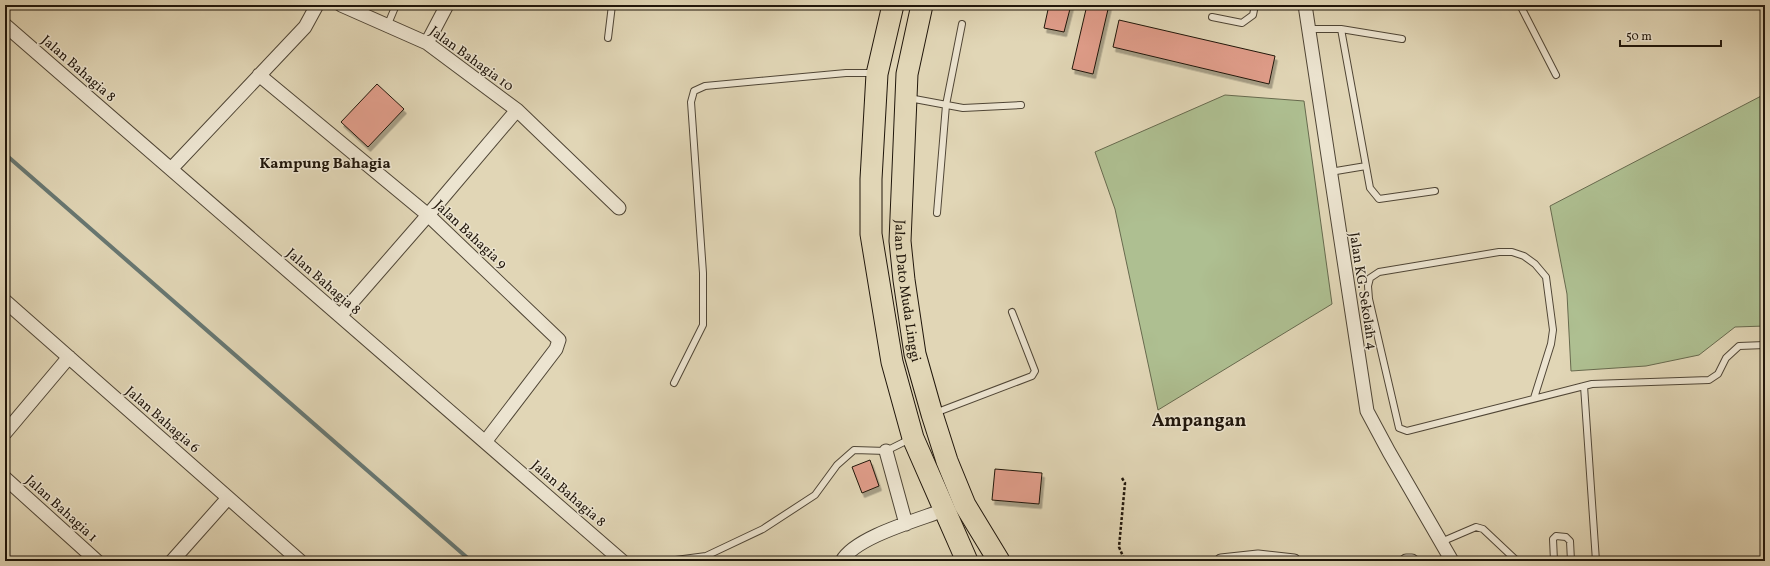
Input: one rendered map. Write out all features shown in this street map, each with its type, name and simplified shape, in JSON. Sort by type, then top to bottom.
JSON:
[{"type":"highway","name":"Jalan Dato Muda Linggi","points":[[893,5],[877,74],[871,179],[871,234],[892,362],[914,438],[967,561]]},
{"type":"highway","name":"Jalan Dato Muda Linggi","points":[[922,5],[907,74],[900,241],[915,354],[932,414],[965,505],[999,561]]},
{"type":"street","points":[[171,169],[305,27],[317,5]]},
{"type":"street","name":"Jalan Bahagia 10","points":[[340,5],[388,24],[427,43],[517,110],[619,208]]},
{"type":"street","points":[[427,43],[447,5]]},
{"type":"street","name":"Jalan KG. Sekolah 4","points":[[1305,5],[1367,411],[1452,561]]},
{"type":"street","name":"Jalan Bahagia 8","points":[[5,25],[623,561]]},
{"type":"street","name":"Jalan Bahagia 9","points":[[259,75],[428,215],[559,340],[556,349],[485,442]]},
{"type":"street","name":"Jalan Bahagia 10","points":[[340,316],[517,110]]},
{"type":"street","name":"Jalan Bahagia 6","points":[[5,301],[300,561]]},
{"type":"street","points":[[5,433],[69,357]]},
{"type":"street","points":[[886,451],[906,524]]},
{"type":"street","name":"Jalan Bahagia 1","points":[[5,478],[97,561]]},
{"type":"street","points":[[172,561],[228,498]]},
{"type":"street","points":[[842,561],[851,549],[858,545],[906,524],[944,510]]},
{"type":"street","points":[[1221,561],[1258,557],[1289,561]]},
{"type":"street","points":[[1406,561],[1412,561]]},
{"type":"lane","points":[[388,24],[396,5]]},
{"type":"lane","points":[[608,38],[612,5]]},
{"type":"lane","points":[[1212,17],[1242,22],[1253,15],[1255,5]]},
{"type":"lane","points":[[1520,5],[1556,75]]},
{"type":"lane","points":[[937,213],[946,105],[962,24]]},
{"type":"lane","points":[[1309,29],[1342,29],[1402,39]]},
{"type":"lane","points":[[1342,29],[1370,188],[1379,199],[1435,191]]},
{"type":"lane","points":[[674,383],[703,325],[702,273],[690,102],[694,91],[704,86],[712,85],[846,73],[877,74]]},
{"type":"lane","points":[[906,97],[963,108],[1021,105]]},
{"type":"lane","points":[[1330,172],[1366,166]]},
{"type":"lane","points":[[1534,398],[1551,344],[1553,330],[1546,278],[1535,264],[1524,256],[1512,252],[1499,252],[1379,272],[1370,278],[1368,286],[1370,299],[1399,428],[1407,431],[1592,384],[1709,380],[1718,374],[1726,358],[1739,346],[1765,345]]},
{"type":"lane","points":[[932,414],[1032,376],[1035,371],[1012,312]]},
{"type":"lane","points":[[1584,386],[1596,561]]},
{"type":"lane","points":[[668,561],[706,556],[763,529],[815,495],[837,465],[854,450],[886,451],[914,438]]},
{"type":"lane","points":[[1441,542],[1476,527],[1483,529],[1517,561]]},
{"type":"lane","points":[[1554,561],[1553,539],[1556,536],[1566,537],[1570,541],[1571,561]]},
{"type":"lane","points":[[706,556],[711,561]]},
{"type":"path","points":[[1122,478],[1125,483],[1119,547],[1125,561]]},
{"type":"green space","points":[[1765,94],[1765,326],[1735,327],[1699,355],[1646,366],[1571,371],[1567,294],[1550,206]]},
{"type":"green space","points":[[1225,95],[1304,101],[1332,304],[1158,410],[1115,209],[1095,152]]},
{"type":"building","points":[[1049,5],[1071,5],[1064,32],[1044,28]]},
{"type":"building","points":[[1087,5],[1109,5],[1093,74],[1072,69]]},
{"type":"building","points":[[1119,20],[1275,56],[1269,84],[1113,47]]},
{"type":"building","name":"Kampung Bahagia","points":[[377,84],[404,109],[368,147],[341,122]]},
{"type":"building","points":[[870,460],[879,486],[862,493],[852,467]]},
{"type":"building","points":[[995,469],[1042,473],[1039,504],[992,500]]},
{"type":"waterway","points":[[5,154],[471,561]]},
{"type":"district","name":"Kampung Bahagia","points":[[325,163]]},
{"type":"district","name":"Ampangan","points":[[1199,420]]}]
